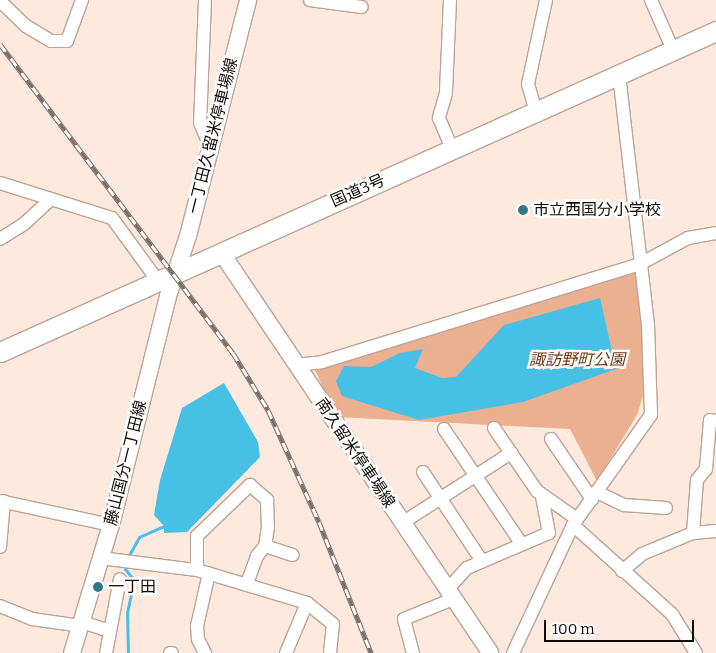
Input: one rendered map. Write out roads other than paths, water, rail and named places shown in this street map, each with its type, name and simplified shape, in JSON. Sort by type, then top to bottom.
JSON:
[{"type":"highway","name":"国道3号","points":[[0,352],[716,31]]},
{"type":"main road","name":"一丁田久留米停車場線","points":[[178,272],[248,0]]},
{"type":"main road","name":"南久留米停車場線","points":[[221,252],[490,653]]},
{"type":"main road","name":"藤山国分一丁田線","points":[[72,653],[111,525],[168,296],[178,272]]},
{"type":"street","points":[[0,1],[26,26],[51,41],[67,41],[82,0]]},
{"type":"street","points":[[205,0],[206,33],[199,96],[200,123],[210,148]]},
{"type":"street","points":[[310,0],[362,7]]},
{"type":"street","points":[[450,0],[446,93],[439,118],[452,149]]},
{"type":"street","points":[[536,112],[528,84],[546,0]]},
{"type":"street","points":[[651,0],[673,50]]},
{"type":"street","points":[[513,653],[575,522],[651,415],[651,361],[619,74]]},
{"type":"street","points":[[0,182],[112,218],[158,281]]},
{"type":"street","points":[[0,239],[24,224],[51,199]]},
{"type":"street","points":[[295,365],[322,362],[640,264],[688,238],[716,233]]},
{"type":"street","points":[[693,533],[697,480],[706,468],[710,420],[716,421]]},
{"type":"street","points":[[494,428],[542,498],[575,522],[622,571],[672,614],[696,653]]},
{"type":"street","points":[[444,429],[521,543]]},
{"type":"street","points":[[551,439],[594,495],[624,505],[666,508]]},
{"type":"street","points":[[402,523],[511,453]]},
{"type":"street","points":[[422,472],[482,561]]},
{"type":"street","points":[[205,653],[198,639],[197,626],[203,572],[198,536],[250,485],[267,500],[265,546],[257,556],[247,584]]},
{"type":"street","points":[[413,653],[404,619],[450,594],[467,568],[521,543],[549,533],[542,498]]},
{"type":"street","points":[[0,547],[2,501],[111,525]]},
{"type":"street","points":[[622,571],[642,554],[693,533],[716,531]]},
{"type":"street","points":[[265,546],[293,555]]},
{"type":"street","points":[[100,558],[203,572],[307,604],[333,624],[330,653]]},
{"type":"street","points":[[106,653],[120,579]]},
{"type":"street","points":[[286,653],[307,604]]},
{"type":"street","points":[[0,606],[32,619],[81,624],[110,631]]},
{"type":"water","points":[[600,298],[616,369],[523,402],[419,420],[342,396],[336,381],[344,366],[371,367],[400,353],[423,349],[415,368],[442,378],[456,377],[504,325]]},
{"type":"water","points":[[224,383],[258,442],[260,457],[187,532],[164,533],[164,526],[154,515],[160,480],[182,408]]},
{"type":"waterway","points":[[128,557],[139,537],[164,526]]},
{"type":"waterway","points":[[127,563],[125,569],[134,580],[127,612],[128,653]]},
{"type":"railway","points":[[0,44],[233,353],[268,410],[319,522],[371,653]]},
{"type":"place","name":"市立西国分小学校","points":[[523,210]]},
{"type":"place","name":"一丁田","points":[[98,587]]},
{"type":"park label","name":"諏訪野町公園","points":[[577,360]]}]
